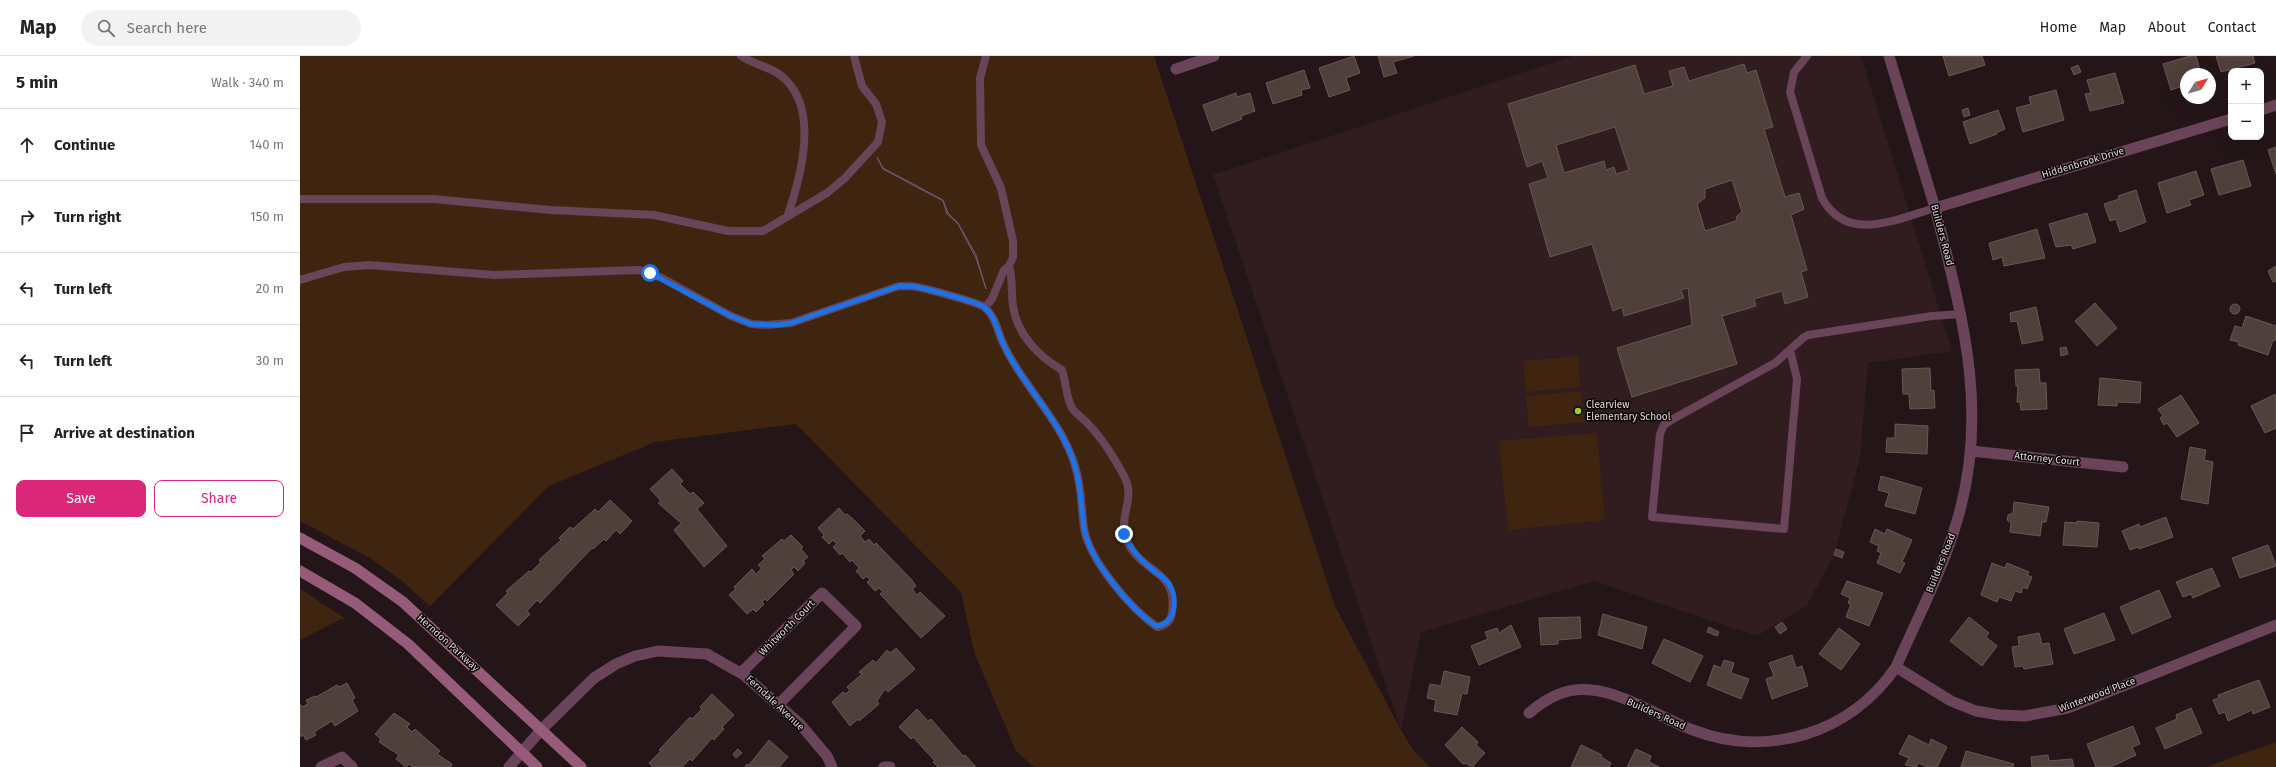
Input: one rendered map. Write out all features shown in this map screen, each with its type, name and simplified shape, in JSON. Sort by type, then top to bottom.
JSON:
[{"type":"main road","name":"Herndon Parkway","points":[[300,538],[355,568],[403,602],[581,767]]},
{"type":"main road","points":[[300,571],[355,603],[408,644],[524,752],[537,767]]},
{"type":"street","points":[[1176,69],[1214,56]]},
{"type":"street","name":"Builders Road","points":[[1529,713],[1542,702],[1557,694],[1574,690],[1594,690],[1623,699],[1693,730],[1714,737],[1742,743],[1786,741],[1830,726],[1853,712],[1873,694],[1896,666],[1944,560],[1957,520],[1971,451],[1973,413],[1971,372],[1962,314],[1935,208],[1889,56]]},
{"type":"street","points":[[2264,109],[2276,105]]},
{"type":"street","name":"Hiddenbrook Drive","points":[[1935,208],[2228,120]]},
{"type":"street","name":"Attorney Court","points":[[1971,451],[2123,467]]},
{"type":"street","name":"Whitworth Court","points":[[741,673],[822,593],[856,626],[778,705]]},
{"type":"street","name":"Winterwood Place","points":[[1896,666],[1951,701],[1982,712],[2025,716],[2068,708],[2276,625]]},
{"type":"street","name":"Ferndale Avenue","points":[[509,767],[524,752],[542,730],[594,678],[616,664],[635,656],[658,651],[707,654],[741,673],[800,724],[827,756],[832,767]]},
{"type":"street","points":[[321,767],[342,757],[352,767]]},
{"type":"street","points":[[884,767],[890,767]]},
{"type":"lane","points":[[741,56],[775,71],[786,80],[794,90],[801,109],[804,136],[802,166],[787,217]]},
{"type":"lane","points":[[300,199],[434,198],[551,210],[654,215],[728,232],[749,233],[763,231],[827,193],[845,178],[878,142],[882,122],[876,104],[862,86],[854,56]]},
{"type":"lane","points":[[986,56],[980,78],[981,145],[1001,188],[1010,221],[1013,241],[1013,257],[1009,266],[1004,270],[992,299],[986,306]]},
{"type":"lane","points":[[1807,56],[1794,72],[1790,92],[1822,198],[1827,208],[1845,222],[1868,226],[1935,208]]},
{"type":"lane","points":[[300,280],[344,267],[369,265],[494,275],[638,270],[662,278],[731,316],[751,324],[766,325],[791,323],[899,286],[918,287],[983,306],[995,321],[1002,340],[1016,366],[1066,443],[1075,466],[1081,490],[1084,529],[1091,548],[1105,571],[1137,610],[1156,626],[1164,626],[1170,622],[1172,617],[1174,601],[1170,586],[1164,578],[1144,562],[1128,544],[1122,523],[1128,496],[1125,479],[1089,424],[1073,408],[1062,370],[1045,360],[1026,339],[1015,315],[1009,266]]},
{"type":"lane","points":[[1790,350],[1797,379],[1784,529],[1652,516],[1660,434],[1664,425],[1775,363],[1802,338],[1815,333],[1932,316],[1962,314]]},
{"type":"shaded area","points":[[300,56],[1154,56],[1335,606],[1401,730],[1413,750],[1430,767],[1034,767],[1016,751],[974,652],[961,592],[796,424],[655,442],[549,486],[430,606],[402,581],[370,558],[300,521]]},
{"type":"shaded area","name":"Clearview Elementary School","points":[[1573,56],[1861,56],[1952,351],[1868,363],[1860,458],[1834,555],[1807,605],[1757,636],[1594,581],[1421,632],[1401,730],[1213,175]]},
{"type":"shaded area","points":[[877,157],[883,168],[943,200],[948,213],[958,223],[976,255],[986,289],[976,258],[958,224],[947,214],[943,201],[883,169]]},
{"type":"shaded area","points":[[1578,356],[1581,387],[1526,392],[1523,361]]},
{"type":"shaded area","points":[[1581,391],[1584,422],[1529,427],[1526,396]]},
{"type":"shaded area","points":[[1597,433],[1605,520],[1508,530],[1499,441]]},
{"type":"shaded area","points":[[300,589],[346,619],[339,620],[300,640]]},
{"type":"shaded area","points":[[2276,742],[2276,767],[2206,767]]},
{"type":"building","points":[[1354,56],[1360,73],[1346,78],[1350,90],[1329,97],[1319,68]]},
{"type":"building","points":[[1378,56],[1414,56],[1393,62],[1397,73],[1384,77]]},
{"type":"building","points":[[1943,56],[1982,56],[1985,65],[1949,76]]},
{"type":"building","points":[[2190,56],[2196,56],[2199,68],[2180,68],[2180,87],[2171,90],[2163,64]]},
{"type":"building","points":[[2216,56],[2253,56],[2255,63],[2236,68],[2228,68],[2228,70],[2221,72]]},
{"type":"building","points":[[1744,64],[1747,73],[1756,70],[1773,127],[1764,129],[1785,197],[1799,193],[1804,209],[1791,215],[1807,270],[1801,272],[1808,297],[1785,304],[1782,291],[1754,299],[1756,306],[1722,316],[1737,364],[1632,397],[1617,348],[1692,325],[1688,288],[1681,290],[1684,298],[1624,316],[1622,307],[1613,311],[1592,244],[1550,257],[1529,184],[1548,178],[1542,161],[1527,167],[1508,104],[1635,65],[1644,94],[1673,86],[1669,71],[1684,67],[1689,81]],"holes":[[[1615,127],[1629,170],[1616,174],[1614,167],[1606,170],[1604,161],[1564,173],[1556,145]],[[1732,180],[1742,212],[1737,216],[1736,221],[1705,231],[1697,204],[1705,198],[1705,189]]]},
{"type":"building","points":[[2078,65],[2081,72],[2074,75],[2071,68]]},
{"type":"building","points":[[1304,70],[1310,88],[1301,90],[1302,95],[1273,104],[1266,83]]},
{"type":"building","points":[[2115,73],[2124,103],[2090,111],[2085,94],[2091,93],[2087,80]]},
{"type":"building","points":[[2056,90],[2064,120],[2023,132],[2016,108],[2031,104],[2029,97]]},
{"type":"building","points":[[1236,93],[1237,97],[1250,93],[1255,111],[1241,116],[1242,119],[1212,131],[1203,105]]},
{"type":"building","points":[[1968,108],[1970,115],[1964,117],[1962,110]]},
{"type":"building","points":[[1998,110],[2005,129],[1996,133],[1997,134],[1970,144],[1963,122]]},
{"type":"building","points":[[2276,147],[2276,174],[2268,150]]},
{"type":"building","points":[[2243,160],[2251,186],[2219,195],[2211,169]]},
{"type":"building","points":[[2196,171],[2204,195],[2189,200],[2191,205],[2167,213],[2158,183]]},
{"type":"building","points":[[2136,190],[2146,222],[2120,232],[2116,219],[2110,221],[2104,204],[2119,199],[2118,196]]},
{"type":"building","points":[[2087,213],[2096,242],[2073,249],[2071,245],[2056,247],[2049,224]]},
{"type":"building","points":[[2037,229],[2045,258],[2004,266],[2002,257],[1993,260],[1989,243]]},
{"type":"building","points":[[2276,266],[2276,281],[2273,282],[2268,271]]},
{"type":"building","points":[[2095,303],[2117,328],[2097,346],[2075,321]]},
{"type":"building","points":[[2235,304],[2240,309],[2235,314],[2230,309]]},
{"type":"building","points":[[2036,307],[2043,340],[2022,344],[2017,321],[2011,322],[2010,313]]},
{"type":"building","points":[[2246,316],[2276,326],[2275,341],[2273,340],[2268,355],[2238,345],[2239,342],[2230,340],[2235,326],[2242,328]]},
{"type":"building","points":[[2066,347],[2068,354],[2061,356],[2060,348]]},
{"type":"building","points":[[1930,368],[1931,391],[1934,390],[1935,408],[1910,409],[1909,394],[1903,394],[1902,369]]},
{"type":"building","points":[[2039,369],[2040,383],[2046,383],[2047,409],[2021,410],[2020,402],[2017,402],[2018,386],[2016,386],[2015,370]]},
{"type":"building","points":[[2100,378],[2141,382],[2140,403],[2117,402],[2117,406],[2098,405]]},
{"type":"building","points":[[2276,394],[2276,428],[2265,433],[2251,406]]},
{"type":"building","points":[[2181,395],[2199,423],[2177,437],[2167,423],[2164,425],[2160,418],[2163,416],[2158,409]]},
{"type":"building","points":[[1895,424],[1928,426],[1927,454],[1886,452],[1887,438],[1895,438]]},
{"type":"building","points":[[2190,447],[2206,450],[2204,460],[2213,462],[2208,504],[2181,499]]},
{"type":"building","points":[[672,469],[683,481],[680,484],[690,494],[693,492],[704,503],[697,509],[727,546],[704,567],[674,530],[681,523],[658,503],[661,501],[650,489]]},
{"type":"building","points":[[1881,476],[1922,488],[1915,514],[1885,506],[1889,493],[1878,490]]},
{"type":"building","points":[[610,500],[632,521],[620,534],[616,530],[606,541],[604,539],[593,549],[592,548],[540,603],[537,600],[527,611],[530,614],[518,626],[496,605],[508,593],[506,591],[529,571],[531,572],[541,562],[539,560],[561,540],[559,538],[570,527],[573,529],[595,509],[598,512]]},
{"type":"building","points":[[2014,502],[2049,507],[2046,522],[2042,522],[2040,536],[2010,532],[2011,523],[2007,520],[2008,515],[2013,513]]},
{"type":"building","points":[[839,508],[845,515],[847,514],[865,531],[860,536],[865,542],[869,539],[874,545],[876,543],[911,579],[916,586],[912,589],[917,595],[920,592],[945,616],[921,638],[880,594],[883,592],[879,588],[875,591],[867,582],[870,580],[867,576],[863,579],[856,571],[859,568],[852,560],[850,562],[842,553],[840,555],[833,547],[837,544],[833,540],[829,544],[822,537],[824,535],[818,528]]},
{"type":"building","points":[[2166,517],[2173,537],[2139,549],[2138,547],[2130,550],[2122,531],[2139,524],[2140,527]]},
{"type":"building","points":[[2077,521],[2099,523],[2097,547],[2063,545],[2065,522],[2077,523]]},
{"type":"building","points":[[1875,529],[1885,534],[1887,529],[1912,540],[1902,562],[1905,563],[1900,573],[1877,563],[1881,553],[1877,551],[1879,546],[1870,542]]},
{"type":"building","points":[[791,535],[803,547],[801,549],[808,557],[803,561],[805,563],[798,571],[794,567],[791,570],[794,574],[767,601],[765,599],[762,602],[764,604],[756,612],[753,609],[747,614],[729,595],[736,589],[734,587],[752,569],[756,574],[762,568],[758,565],[765,559],[762,556],[782,539],[784,541]]},
{"type":"building","points":[[2268,545],[2276,566],[2240,578],[2232,558]]},
{"type":"building","points":[[1836,549],[1844,552],[1842,558],[1834,555]]},
{"type":"building","points":[[1992,563],[2005,568],[2007,563],[2029,572],[2027,575],[2032,577],[2027,589],[2023,587],[2021,593],[2015,591],[2011,601],[1999,597],[1997,602],[1981,595]]},
{"type":"building","points":[[2212,568],[2220,586],[2193,598],[2191,594],[2183,597],[2176,582]]},
{"type":"building","points":[[1847,581],[1883,593],[1869,626],[1846,617],[1851,604],[1848,603],[1850,598],[1841,594]]},
{"type":"building","points":[[2159,590],[2171,617],[2132,634],[2120,607]]},
{"type":"building","points":[[2104,613],[2115,640],[2074,654],[2064,629]]},
{"type":"building","points":[[1603,614],[1647,627],[1642,649],[1598,635]]},
{"type":"building","points":[[1580,617],[1581,638],[1558,640],[1558,644],[1541,645],[1539,618]]},
{"type":"building","points":[[1969,617],[1989,633],[1986,637],[1997,646],[1982,666],[1950,641]]},
{"type":"building","points":[[1782,622],[1787,629],[1780,634],[1775,627]]},
{"type":"building","points":[[1511,625],[1521,647],[1479,665],[1471,646],[1488,639],[1485,632],[1497,628],[1499,633]]},
{"type":"building","points":[[1709,627],[1719,632],[1717,636],[1707,632]]},
{"type":"building","points":[[1839,628],[1860,644],[1841,670],[1819,654]]},
{"type":"building","points":[[2039,633],[2042,644],[2049,643],[2053,664],[2024,669],[2023,666],[2015,667],[2012,647],[2019,646],[2018,637]]},
{"type":"building","points":[[1664,639],[1703,656],[1690,682],[1652,663]]},
{"type":"building","points":[[896,648],[915,669],[888,692],[885,689],[877,701],[879,704],[859,721],[858,719],[850,726],[832,702],[843,692],[846,694],[850,690],[847,687],[862,674],[859,672],[873,660],[876,663],[887,650],[890,653]]},
{"type":"building","points":[[1792,655],[1796,668],[1802,666],[1808,686],[1772,699],[1766,679],[1774,676],[1769,663]]},
{"type":"building","points":[[1724,660],[1734,663],[1731,673],[1749,679],[1741,699],[1707,685],[1714,665],[1721,668]]},
{"type":"building","points":[[1444,671],[1470,677],[1467,694],[1462,693],[1457,715],[1434,711],[1436,700],[1427,698],[1430,684],[1441,686]]},
{"type":"building","points":[[2259,680],[2270,707],[2253,714],[2252,710],[2228,721],[2225,712],[2219,714],[2213,700],[2219,698],[2218,695]]},
{"type":"building","points":[[347,683],[355,698],[352,700],[358,711],[335,726],[332,721],[314,732],[316,735],[306,740],[303,735],[300,737],[300,704],[302,707],[308,704],[306,700],[315,696],[316,697],[337,685],[339,687]]},
{"type":"building","points":[[712,694],[734,715],[722,727],[724,729],[714,740],[712,738],[692,761],[690,759],[682,767],[653,767],[649,763],[661,751],[659,750],[690,717],[692,719],[702,709],[700,707]]},
{"type":"building","points":[[2191,708],[2202,733],[2165,749],[2156,728],[2177,719],[2176,715]]},
{"type":"building","points":[[917,709],[928,721],[931,719],[963,756],[965,755],[976,767],[938,767],[933,762],[935,761],[913,737],[911,739],[899,727]]},
{"type":"building","points":[[394,713],[410,724],[407,727],[412,732],[415,729],[440,751],[437,754],[452,764],[451,767],[412,767],[409,764],[406,767],[396,759],[399,755],[379,742],[381,739],[375,734]]},
{"type":"building","points":[[2133,726],[2140,744],[2132,747],[2136,755],[2111,767],[2096,767],[2087,744]]},
{"type":"building","points":[[1462,727],[1478,742],[1476,745],[1485,753],[1472,767],[1465,763],[1463,764],[1445,745]]},
{"type":"building","points":[[1909,735],[1929,745],[1931,739],[1947,747],[1937,767],[1927,767],[1919,763],[1916,767],[1905,765],[1909,758],[1899,754]]},
{"type":"building","points":[[769,740],[788,757],[779,767],[745,767],[747,764],[749,765]]},
{"type":"building","points":[[1581,745],[1602,755],[1601,757],[1611,763],[1609,767],[1571,767]]},
{"type":"building","points":[[738,749],[742,753],[736,758],[733,754]]},
{"type":"building","points":[[1636,749],[1651,756],[1649,762],[1659,767],[1627,767]]},
{"type":"building","points":[[1966,751],[2014,764],[2013,767],[1961,767]]},
{"type":"building","points":[[2048,755],[2049,761],[2072,759],[2074,767],[2032,767],[2031,757]]},
{"type":"place","name":"Clearview Elementary School","points":[[1578,411]]},
{"type":"route","points":[[650,273],[662,278],[731,316],[751,324],[779,325],[791,323],[899,286],[918,287],[983,306],[995,321],[1002,340],[1016,366],[1066,443],[1075,466],[1081,490],[1084,512],[1084,529],[1091,548],[1105,571],[1147,620],[1156,626],[1164,626],[1170,622],[1172,617],[1174,601],[1170,586],[1164,578],[1137,556],[1128,544],[1124,534]]}]
